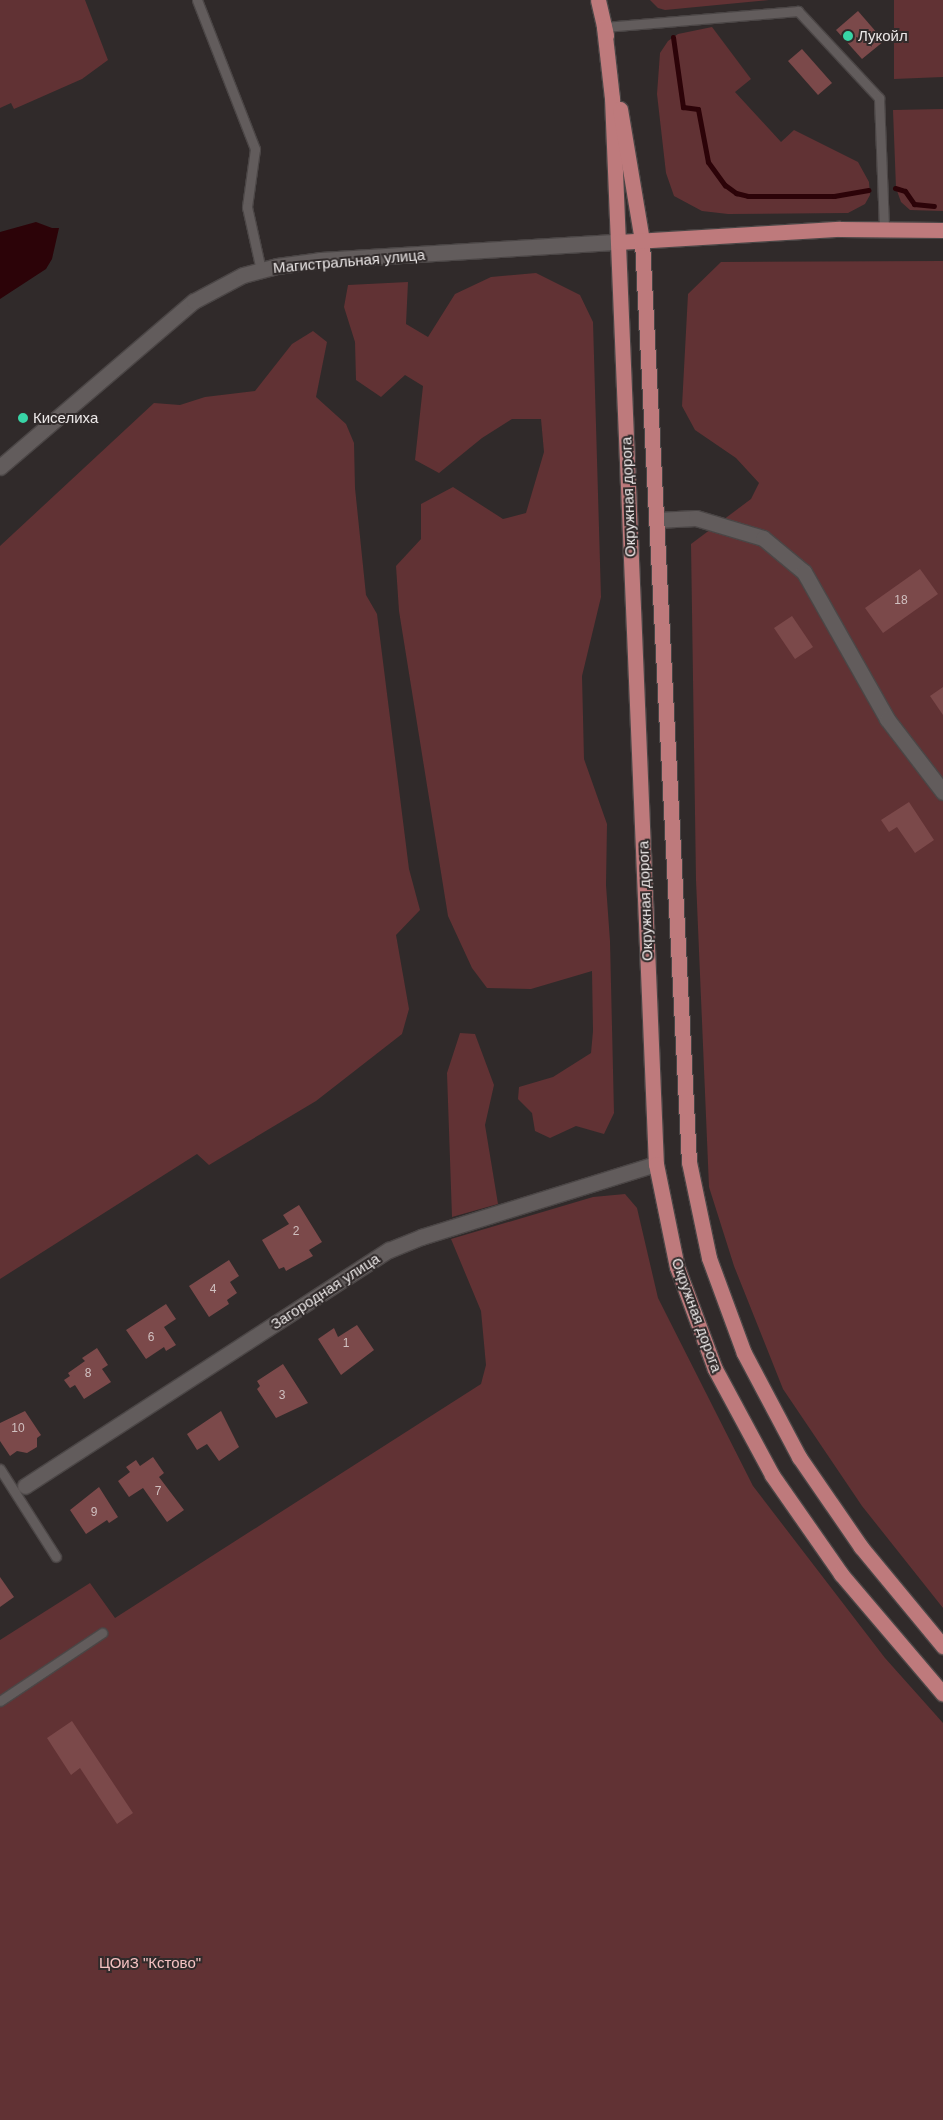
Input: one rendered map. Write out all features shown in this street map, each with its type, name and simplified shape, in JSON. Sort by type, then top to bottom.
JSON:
[{"type":"main road","name":"Окружная дорога","points":[[598,0],[642,241],[689,1162],[709,1258],[744,1353],[799,1457],[861,1547],[943,1646]]},
{"type":"main road","name":"Окружная дорога","points":[[604,27],[612,98],[656,1164],[683,1284],[715,1369],[772,1476],[841,1574],[943,1694]]},
{"type":"main road","points":[[618,242],[884,229],[943,230]]},
{"type":"street","name":"Магистральная улица","points":[[0,467],[194,301],[226,282],[261,270],[320,260],[618,242]]},
{"type":"street","points":[[656,520],[696,518],[763,538],[804,572],[887,719],[943,792]]},
{"type":"street","name":"Загородная улица","points":[[19,1488],[389,1250],[421,1236],[656,1164]]},
{"type":"lane","points":[[197,0],[256,149],[247,207],[261,270]]},
{"type":"lane","points":[[604,27],[798,11],[880,98],[884,229]]},
{"type":"lane","points":[[0,1469],[19,1488],[56,1557]]},
{"type":"lane","points":[[0,1701],[102,1633]]},
{"type":"green space","points":[[0,0],[85,0],[108,60],[82,79],[14,109],[11,103],[0,108]]},
{"type":"green space","points":[[650,0],[769,0],[665,10],[658,8]]},
{"type":"green space","points":[[894,0],[943,0],[943,77],[894,79]]},
{"type":"green space","points":[[712,27],[751,79],[735,92],[781,142],[794,130],[858,162],[869,182],[870,195],[865,204],[848,213],[728,214],[702,211],[674,196],[666,173],[657,94],[660,53],[668,41],[678,34]]},
{"type":"green space","points":[[943,109],[943,211],[910,210],[901,202],[896,188],[893,110]]},
{"type":"green space","points":[[943,261],[943,1608],[862,1506],[783,1389],[734,1266],[709,1187],[696,880],[691,544],[751,499],[759,483],[736,458],[695,430],[682,406],[688,294],[721,262]]},
{"type":"green space","points":[[536,273],[580,295],[593,322],[601,597],[582,676],[584,759],[607,824],[606,885],[610,941],[614,1113],[604,1134],[576,1126],[550,1138],[535,1131],[532,1113],[518,1099],[519,1087],[553,1077],[591,1053],[593,1031],[592,971],[531,989],[487,988],[472,968],[448,916],[399,611],[396,566],[421,539],[421,504],[453,487],[503,519],[526,513],[544,452],[541,419],[512,419],[482,438],[439,473],[415,460],[423,386],[405,375],[381,397],[356,380],[355,342],[344,307],[348,285],[408,282],[406,324],[428,337],[455,294],[491,277]]},
{"type":"green space","points":[[313,331],[327,342],[316,397],[346,424],[354,443],[355,488],[366,595],[377,614],[409,869],[420,910],[396,935],[409,1009],[402,1034],[316,1101],[209,1165],[197,1154],[0,1279],[0,546],[154,403],[180,405],[205,397],[255,391],[292,344]]},
{"type":"green space","points":[[460,1033],[475,1034],[494,1085],[485,1125],[498,1204],[452,1217],[447,1073]]},
{"type":"green space","name":"ЦОиЗ \"Кстово\"","points":[[625,1194],[637,1208],[658,1298],[753,1486],[885,1658],[943,1723],[943,2120],[0,2120],[0,1640],[90,1583],[115,1618],[481,1384],[486,1365],[481,1311],[451,1239],[593,1197]]},
{"type":"shaded area","points":[[36,222],[52,228],[59,228],[52,259],[46,269],[0,299],[0,232]]},
{"type":"building","points":[[858,11],[884,41],[862,59],[836,30]]},
{"type":"building","points":[[802,49],[832,83],[818,95],[788,61]]},
{"type":"building","points":[[920,569],[938,594],[883,633],[865,608]]},
{"type":"building","points":[[792,616],[813,647],[795,659],[774,628]]},
{"type":"building","points":[[943,687],[943,715],[930,696]]},
{"type":"building","points":[[909,802],[934,840],[915,853],[897,827],[889,832],[881,820]]},
{"type":"building","points":[[299,1205],[322,1242],[309,1250],[313,1256],[286,1271],[284,1267],[279,1269],[262,1240],[289,1224],[283,1215]]},
{"type":"building","points":[[229,1260],[239,1276],[230,1282],[237,1293],[227,1300],[229,1304],[209,1317],[189,1286]]},
{"type":"building","points":[[166,1304],[176,1319],[164,1327],[176,1345],[166,1351],[164,1347],[146,1359],[126,1330]]},
{"type":"building","points":[[357,1325],[374,1350],[341,1375],[318,1339],[334,1328],[338,1337]]},
{"type":"building","points":[[97,1348],[108,1365],[102,1369],[111,1382],[84,1399],[75,1385],[70,1388],[64,1380],[70,1376],[68,1373],[85,1361],[82,1358]]},
{"type":"building","points":[[283,1364],[308,1403],[276,1418],[257,1389],[260,1386],[257,1381]]},
{"type":"building","points":[[25,1411],[41,1435],[37,1438],[37,1447],[27,1453],[17,1451],[10,1456],[0,1441],[0,1423]]},
{"type":"building","points":[[221,1411],[239,1447],[219,1461],[207,1444],[197,1450],[187,1434]]},
{"type":"building","points":[[153,1457],[164,1473],[159,1477],[184,1510],[167,1522],[143,1488],[129,1497],[118,1481],[130,1472],[126,1467],[136,1460],[140,1466]]},
{"type":"building","points":[[99,1487],[118,1517],[109,1523],[107,1520],[86,1534],[70,1510]]},
{"type":"building","points":[[0,1577],[14,1597],[0,1607]]},
{"type":"building","points":[[72,1721],[133,1813],[117,1824],[80,1768],[71,1775],[47,1738]]},
{"type":"waterway","points":[[673,37],[683,107],[698,109],[708,162],[725,185],[736,193],[748,196],[834,196],[868,190]]},
{"type":"waterway","points":[[895,188],[905,191],[914,204],[934,206]]},
{"type":"place","name":"Лукойл","points":[[848,36]]},
{"type":"place","name":"Киселиха","points":[[23,418]]}]
